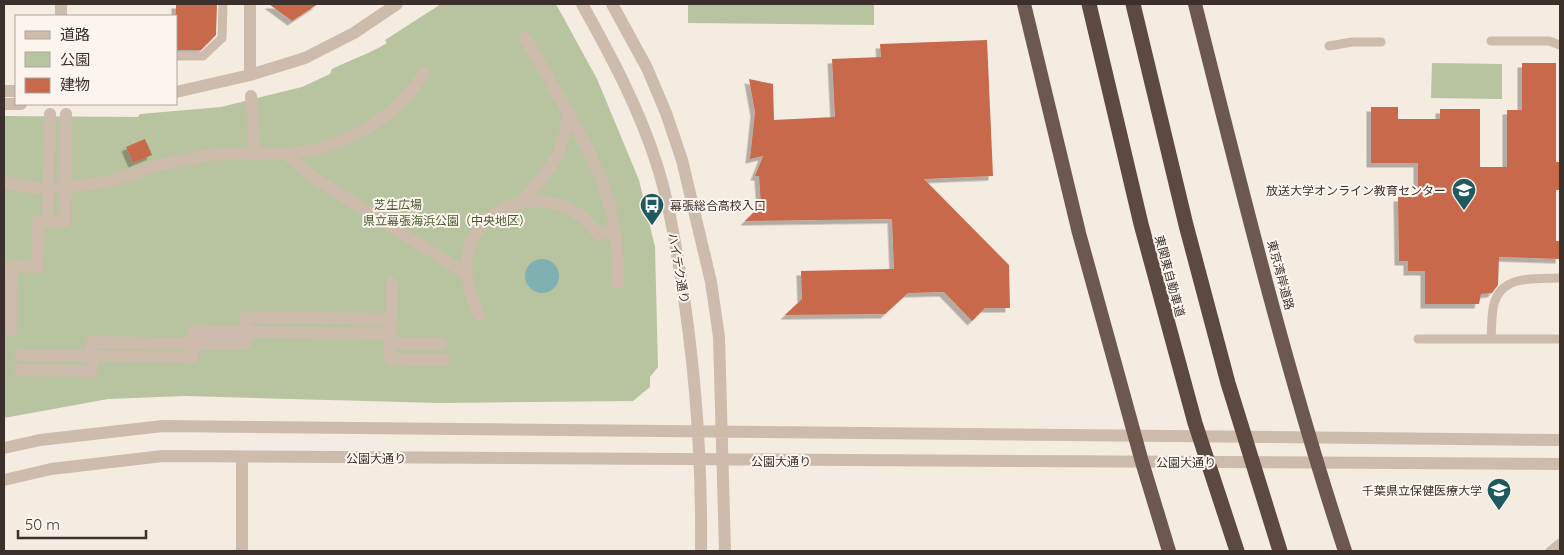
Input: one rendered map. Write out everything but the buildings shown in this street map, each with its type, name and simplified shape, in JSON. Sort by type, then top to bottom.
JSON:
[{"type":"highway","points":[[1024,4],[1079,233],[1142,462],[1169,551]]},
{"type":"highway","name":"東関東自動車道","points":[[1089,4],[1141,224],[1195,423],[1237,551]]},
{"type":"highway","points":[[1133,4],[1186,224],[1228,383],[1280,551]]},
{"type":"highway","name":"東京湾岸道路","points":[[1195,4],[1230,143],[1310,438],[1345,551]]},
{"type":"street","points":[[250,4],[250,74]]},
{"type":"street","points":[[178,92],[305,58],[354,33],[397,4]]},
{"type":"street","name":"ハイテク通り","points":[[582,4],[619,71],[642,122],[658,165],[667,203],[690,333],[697,431],[701,551]]},
{"type":"street","points":[[612,4],[647,68],[666,113],[682,160],[711,282],[719,338],[725,551]]},
{"type":"street","points":[[525,38],[568,112],[603,180],[615,228],[618,283]]},
{"type":"street","points":[[4,182],[49,189],[66,188],[114,180],[159,165],[209,155],[286,154],[316,150],[360,133],[396,107],[415,87],[424,73]]},
{"type":"street","points":[[251,96],[255,153]]},
{"type":"street","points":[[522,202],[555,162],[564,139],[568,112]]},
{"type":"street","points":[[48,221],[50,114]]},
{"type":"street","points":[[11,331],[12,266],[37,267],[38,221],[65,221],[66,114]]},
{"type":"street","points":[[286,154],[311,176],[467,274]]},
{"type":"street","points":[[479,315],[473,302],[467,274],[468,254],[472,240],[493,216],[522,202],[544,200],[578,214],[599,235],[615,228]]},
{"type":"street","points":[[391,283],[390,359],[444,360]]},
{"type":"street","points":[[20,370],[92,371],[92,342],[246,344],[246,317],[391,319]]},
{"type":"street","points":[[290,318],[290,332]]},
{"type":"street","points":[[322,318],[322,333]]},
{"type":"street","points":[[246,332],[322,333],[442,344]]},
{"type":"street","points":[[145,343],[145,356]]},
{"type":"street","points":[[20,354],[194,357],[194,344]]},
{"type":"street","points":[[45,370],[46,355]]},
{"type":"street","points":[[4,448],[40,440],[163,426],[1135,434],[1310,438],[1560,440]]},
{"type":"street","name":"公園大通り","points":[[4,480],[51,469],[104,461],[163,456],[698,461],[1560,464]]},
{"type":"street","points":[[242,458],[242,551]]},
{"type":"lane","points":[[178,56],[203,56],[222,38],[223,4]]},
{"type":"lane","points":[[1491,41],[1549,41],[1560,45]]},
{"type":"lane","points":[[1329,46],[1352,42],[1381,42]]},
{"type":"lane","points":[[1490,339],[1494,303],[1507,285],[1519,279],[1560,278]]},
{"type":"lane","points":[[1418,339],[1560,340]]},
{"type":"lane","points":[[1550,551],[1560,543]]},
{"type":"green space","name":"県立幕張海浜公園（中央地区）","points":[[441,4],[556,4],[597,79],[639,180],[655,247],[658,367],[650,377],[650,387],[633,401],[439,403],[185,396],[108,399],[4,418],[4,116],[138,117],[140,114],[221,107],[302,87],[330,74],[332,69],[387,43],[385,40]]},
{"type":"green space","points":[[688,4],[874,4],[874,25],[688,23]]},
{"type":"green space","points":[[1432,63],[1502,64],[1502,99],[1431,98]]},
{"type":"water","points":[[542,259],[549,260],[554,264],[558,269],[558,283],[554,288],[549,292],[542,293],[535,292],[530,288],[526,283],[525,276],[526,269],[530,264],[535,260]]},
{"type":"place","name":"放送大学オンライン教育センター","points":[[1464,211]]},
{"type":"place","name":"幕張総合高校入口","points":[[652,226]]},
{"type":"place","name":"千葉県立保健医療大学","points":[[1499,511]]},
{"type":"park label","name":"芝生広場","points":[[398,204]]}]
